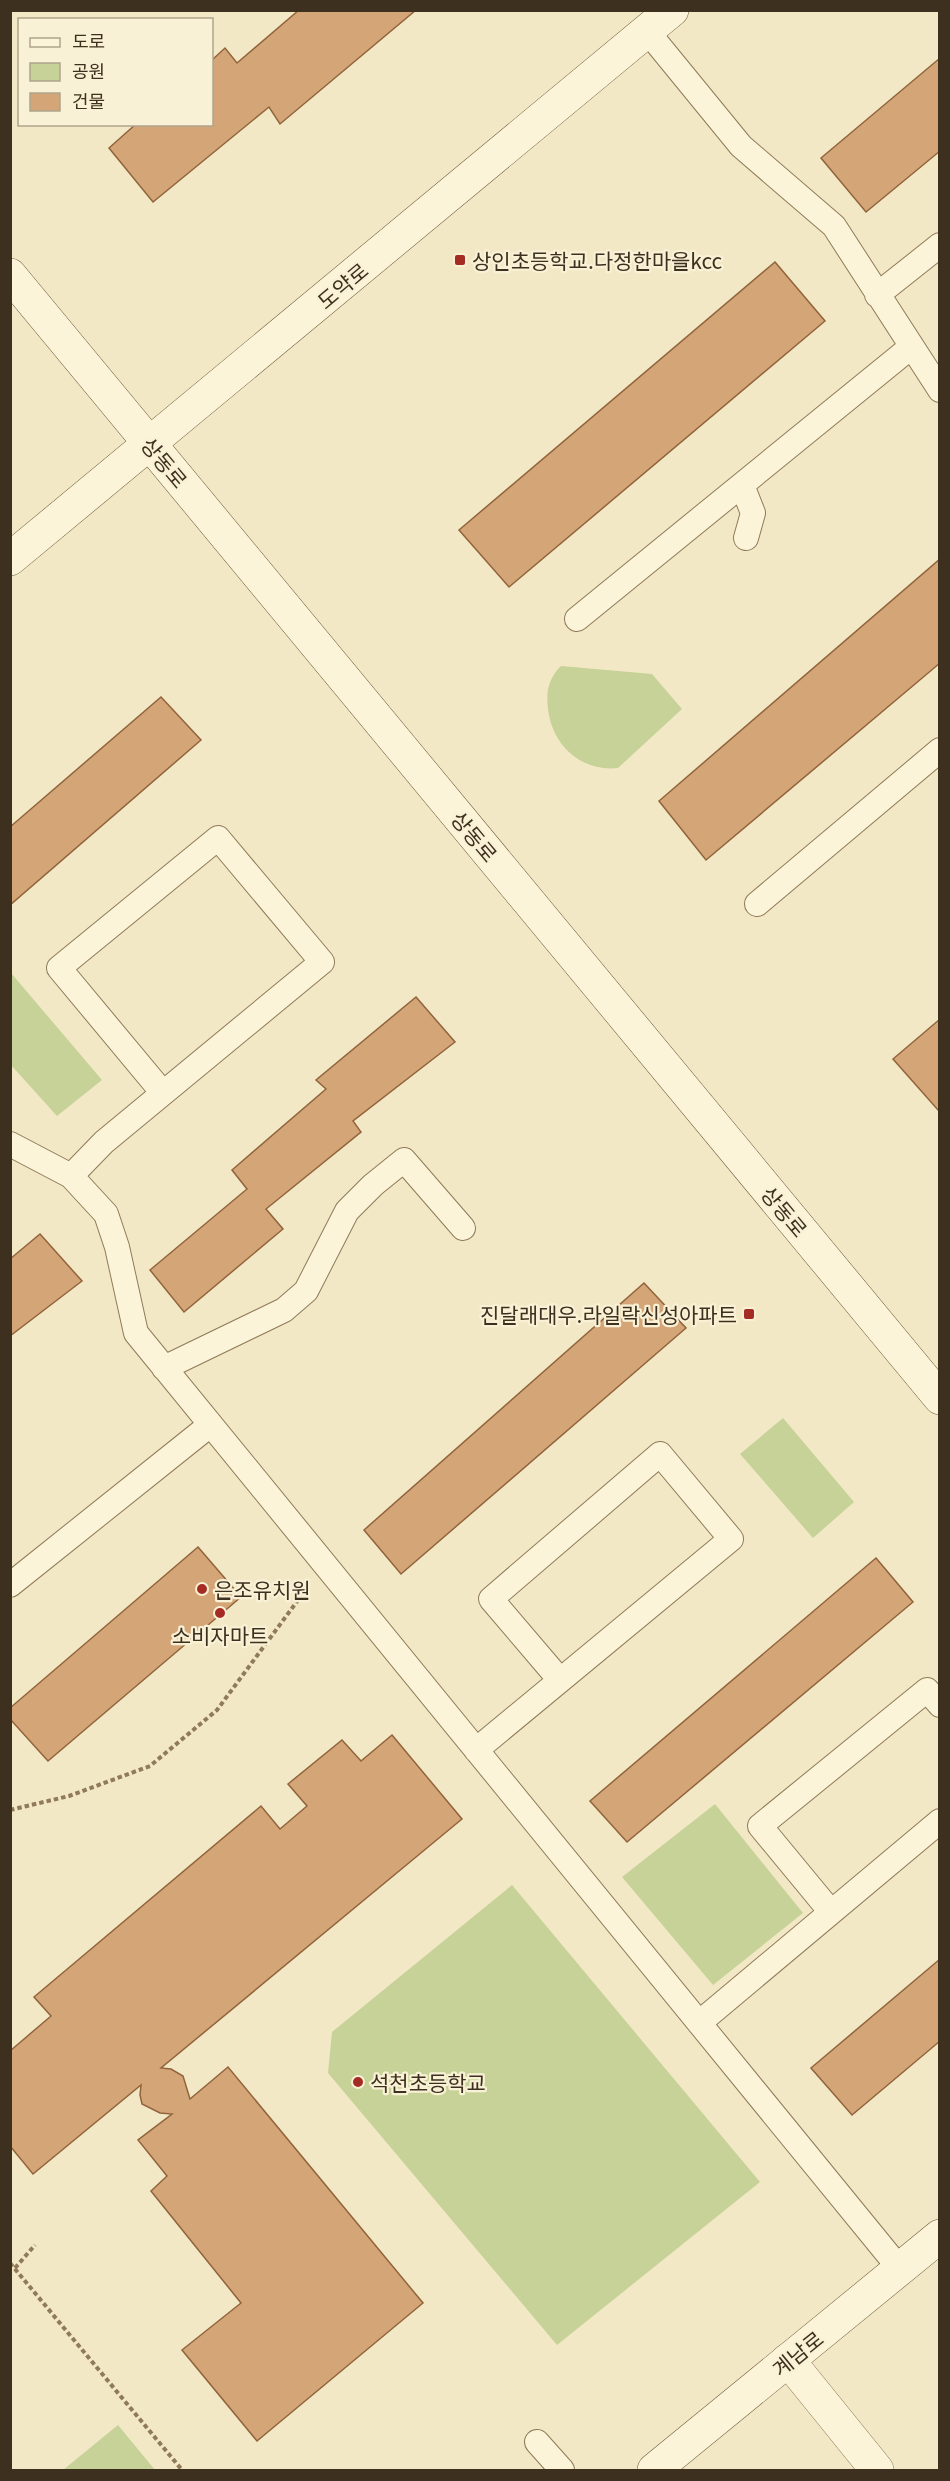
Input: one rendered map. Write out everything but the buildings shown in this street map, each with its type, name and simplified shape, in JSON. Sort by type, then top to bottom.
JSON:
[{"type":"street","name":"도약로","points":[[10,559],[672,10]]},
{"type":"street","name":"상동로","points":[[10,275],[939,1398]]},
{"type":"street","name":"계남로","points":[[654,2470],[939,2236]]},
{"type":"street","points":[[788,2360],[877,2470]]},
{"type":"lane","points":[[647,31],[741,146],[834,226],[939,388]]},
{"type":"lane","points":[[878,295],[939,245]]},
{"type":"lane","points":[[577,620],[911,347]]},
{"type":"lane","points":[[742,485],[753,513],[746,538]]},
{"type":"lane","points":[[758,904],[939,750]]},
{"type":"lane","points":[[71,1176],[104,1142],[322,962],[218,838],[59,968],[163,1093]]},
{"type":"lane","points":[[10,1144],[71,1176],[106,1214],[117,1247],[136,1334],[900,2269]]},
{"type":"lane","points":[[164,1368],[284,1310],[306,1291],[347,1211],[373,1185],[404,1160],[463,1228]]},
{"type":"lane","points":[[10,1585],[210,1425]]},
{"type":"lane","points":[[476,1750],[731,1539],[660,1454],[491,1599],[560,1680]]},
{"type":"lane","points":[[831,1912],[760,1826],[927,1690],[939,1705]]},
{"type":"lane","points":[[699,2023],[939,1821]]},
{"type":"lane","points":[[537,2442],[562,2470]]},
{"type":"path","points":[[10,1810],[69,1796],[150,1766],[217,1710],[324,1565]]},
{"type":"path","points":[[15,2268],[35,2245]]},
{"type":"path","points":[[10,2263],[182,2470]]},
{"type":"green space","points":[[561,666],[652,674],[682,709],[618,768],[592,766],[571,754],[562,745],[551,722],[548,691],[553,676]]},
{"type":"green space","points":[[11,973],[102,1080],[57,1116],[11,1065]]},
{"type":"green space","points":[[783,1418],[854,1502],[813,1538],[740,1454]]},
{"type":"green space","points":[[715,1804],[803,1913],[713,1985],[622,1877]]},
{"type":"green space","points":[[512,1885],[760,2182],[557,2345],[328,2073],[332,2032]]},
{"type":"green space","points":[[118,2425],[155,2470],[63,2470]]},
{"type":"place","name":"상인초등학교.다정한마을kcc","points":[[460,260]]},
{"type":"place","name":"진달래대우.라일락신성아파트","points":[[749,1314]]},
{"type":"place","name":"은조유치원","points":[[202,1589]]},
{"type":"place","name":"소비자마트","points":[[220,1613]]},
{"type":"place","name":"석천초등학교","points":[[358,2082]]}]
